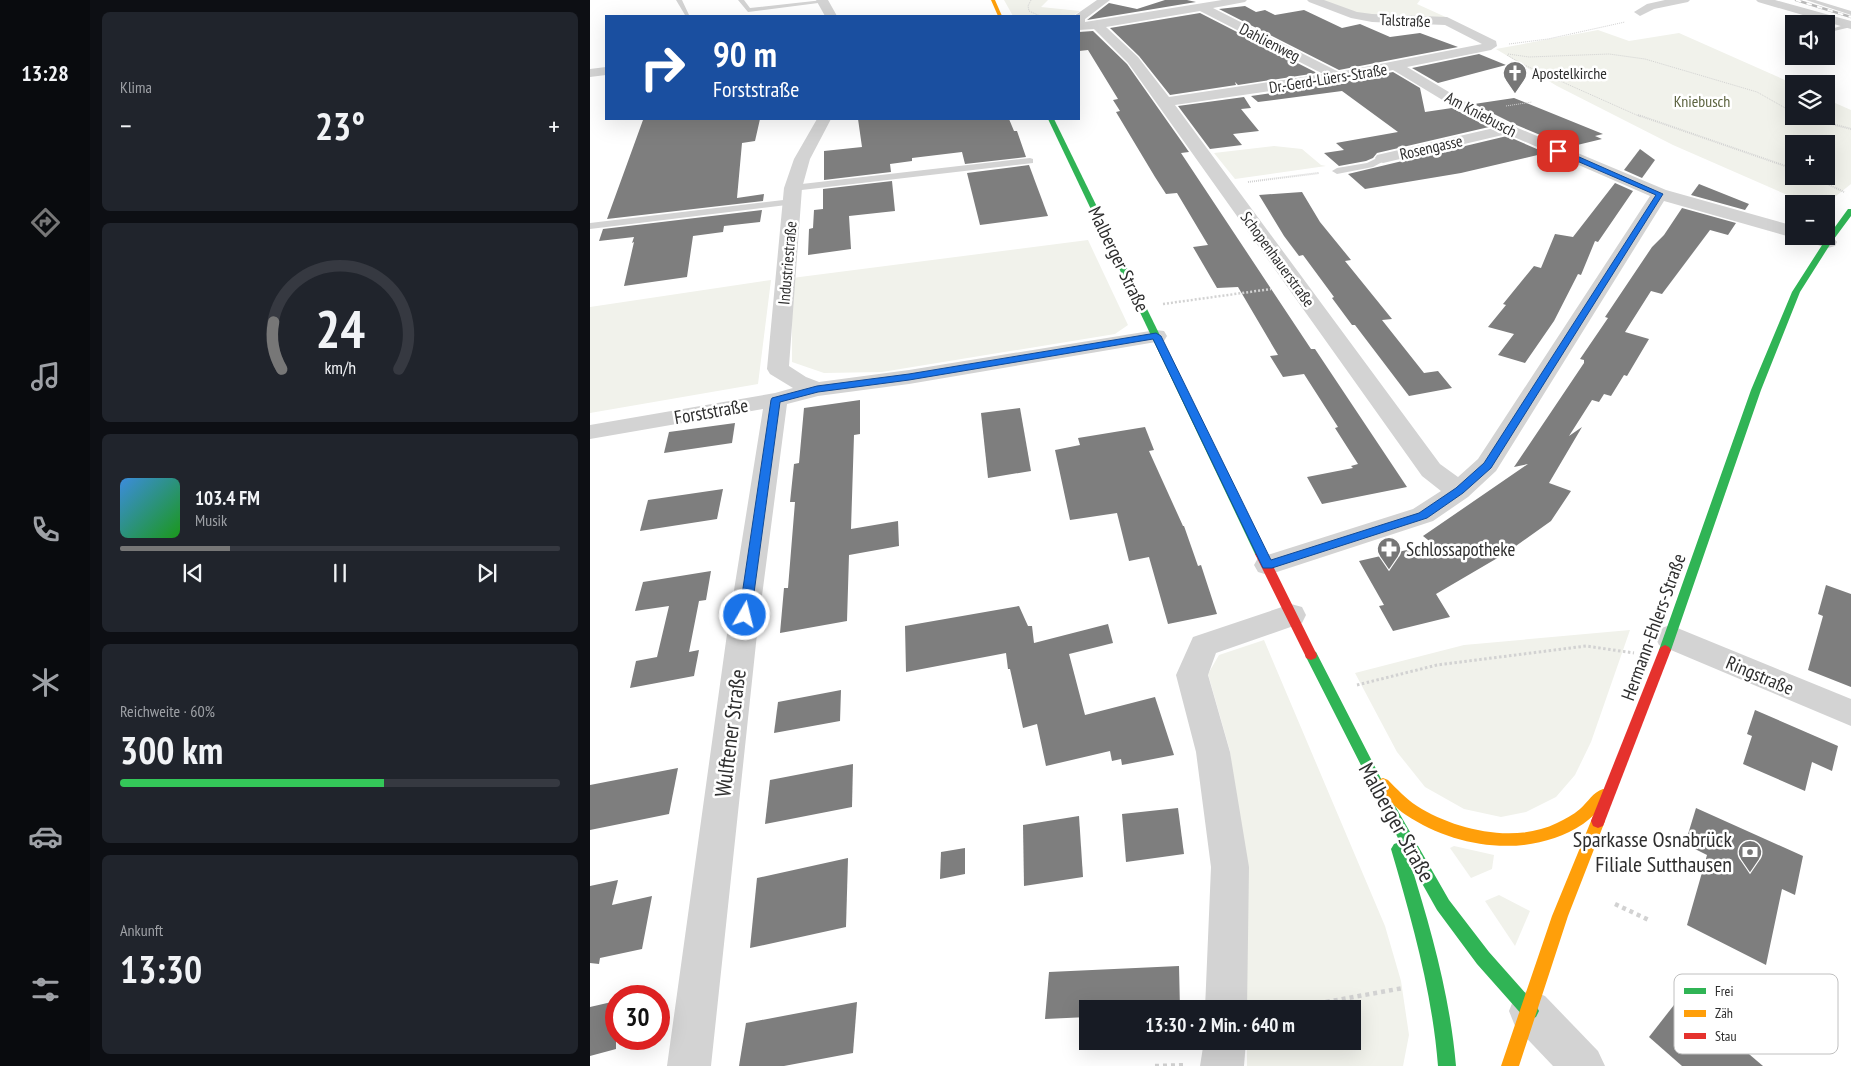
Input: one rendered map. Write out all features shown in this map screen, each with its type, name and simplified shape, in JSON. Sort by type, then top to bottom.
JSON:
[{"type":"street","points":[[993,0],[1000,15]]},
{"type":"street","points":[[1080,17],[1104,0]]},
{"type":"street","points":[[1085,26],[1241,0]]},
{"type":"street","name":"Talstraße","points":[[1313,0],[1355,15],[1372,18],[1447,21],[1491,45]]},
{"type":"street","points":[[1640,12],[1651,6],[1684,0]]},
{"type":"street","points":[[1762,0],[1851,26]]},
{"type":"street","points":[[822,1],[830,15]]},
{"type":"street","name":"Dahlienweg","points":[[1202,7],[1339,77]]},
{"type":"street","name":"Schopenhauerstraße","points":[[1085,26],[1133,60],[1431,470],[1460,491]]},
{"type":"street","name":"Dr.-Gerd-Lüers-Straße","points":[[1165,102],[1339,77],[1491,45]]},
{"type":"street","name":"Am Kniebusch","points":[[1397,66],[1464,107],[1508,129],[1660,194],[1785,229]]},
{"type":"street","points":[[590,73],[605,71]]},
{"type":"street","name":"Industriestraße","points":[[817,389],[798,382],[778,369],[792,195],[798,164],[806,147],[823,120]]},
{"type":"street","name":"Malberger Straße","points":[[1051,120],[1291,616],[1388,809],[1443,905],[1483,958],[1530,1011]]},
{"type":"street","name":"Rosengasse","points":[[1383,158],[1508,129]]},
{"type":"street","points":[[1268,565],[1423,515],[1460,491],[1487,466],[1660,194]]},
{"type":"street","name":"Hermann-Ehlers-Straße","points":[[1835,233],[1851,211]]},
{"type":"street","name":"Hermann-Ehlers-Straße","points":[[1510,1066],[1530,1011],[1560,916],[1666,647],[1756,390],[1796,292],[1826,245]]},
{"type":"street","name":"Forststraße","points":[[590,432],[776,400],[817,389],[909,377],[1156,336]]},
{"type":"street","name":"Wulftener Straße","points":[[688,1066],[742,634],[776,400]]},
{"type":"street","points":[[1226,1000],[1230,867],[1213,752],[1192,675],[1204,645],[1291,616]]},
{"type":"street","name":"Ringstraße","points":[[1666,647],[1851,712]]},
{"type":"street","points":[[1368,771],[1414,812],[1462,832],[1504,841],[1542,836],[1576,821],[1610,789]]},
{"type":"street","points":[[1388,809],[1437,986],[1447,1066]]},
{"type":"street","points":[[1530,1011],[1583,1066]]},
{"type":"street","points":[[1222,1066],[1224,1050]]},
{"type":"lane","points":[[679,0],[687,14]]},
{"type":"lane","points":[[741,0],[748,10],[822,1]]},
{"type":"lane","points":[[1809,0],[1851,13]]},
{"type":"lane","points":[[1835,29],[1851,26]]},
{"type":"lane","points":[[1337,171],[1370,165],[1383,158]]},
{"type":"lane","points":[[590,226],[1030,161]]},
{"type":"path","points":[[1031,0],[1028,6],[1029,11],[1038,15]]},
{"type":"path","points":[[1491,45],[1556,37],[1627,21],[1640,12]]},
{"type":"path","points":[[1785,109],[1758,92],[1645,59],[1609,54],[1537,57],[1506,54],[1522,64],[1638,115],[1709,141],[1750,152],[1785,166]]},
{"type":"path","points":[[1832,125],[1851,129]]},
{"type":"path","points":[[1224,185],[1337,171]]},
{"type":"path","points":[[1829,185],[1851,196]]},
{"type":"path","points":[[1142,307],[1296,285]]},
{"type":"path","points":[[1329,691],[1437,665],[1586,646],[1666,647]]},
{"type":"path","points":[[1616,904],[1651,922]]},
{"type":"path","points":[[1337,1000],[1410,987]]},
{"type":"green space","points":[[1004,0],[1048,0],[1041,7],[1080,11],[1074,15],[1012,15]]},
{"type":"green space","points":[[1321,0],[1420,0],[1417,4],[1450,19],[1358,14]]},
{"type":"green space","name":"Kniebusch","points":[[1598,30],[1629,41],[1679,33],[1785,80],[1785,125],[1835,125],[1835,103],[1851,110],[1851,184],[1835,197],[1835,195],[1787,195],[1673,145],[1557,86],[1496,49]]},
{"type":"green space","points":[[1274,146],[1302,149],[1321,165],[1326,166],[1235,179],[1214,153]]},
{"type":"green space","points":[[1088,240],[1128,325],[1115,334],[882,372],[824,373],[792,362],[792,278]]},
{"type":"green space","points":[[771,280],[758,384],[590,413],[590,307]]},
{"type":"green space","points":[[1630,630],[1591,742],[1575,775],[1556,797],[1526,812],[1501,817],[1464,809],[1425,787],[1397,752],[1355,673],[1464,645]]},
{"type":"green space","points":[[1264,640],[1385,926],[1401,981],[1409,1035],[1403,1066],[1247,1066],[1247,1050],[1361,1050],[1361,1000],[1246,1000],[1230,751],[1208,674],[1219,655]]},
{"type":"green space","points":[[1454,846],[1494,855],[1492,869],[1471,878],[1450,848]]},
{"type":"green space","points":[[1499,895],[1530,911],[1515,946],[1485,901]]},
{"type":"building","points":[[1165,0],[1196,2],[1087,20],[1109,3],[1137,9]]},
{"type":"building","points":[[1245,6],[1256,12],[1265,10],[1275,15],[1304,10],[1342,28],[1360,24],[1390,37],[1420,33],[1458,47],[1339,70],[1219,9]]},
{"type":"building","points":[[1200,13],[1317,73],[1238,85],[1235,82],[1236,85],[1170,95],[1139,56],[1110,28]]},
{"type":"building","points":[[1093,31],[1127,64],[1189,152],[1181,153],[1311,349],[1315,349],[1407,487],[1322,504],[1307,477],[1353,468],[1351,466],[1358,464],[1335,428],[1338,427],[1304,374],[1283,377],[1270,356],[1278,355],[1238,287],[1217,288],[1193,247],[1208,245],[1177,193],[1166,194],[1155,177],[1116,112],[1120,111],[1113,100],[1118,99],[1088,50],[1080,51],[1080,32]]},
{"type":"building","points":[[1479,54],[1506,65],[1438,83],[1412,68]]},
{"type":"building","points":[[1393,72],[1420,88],[1425,112],[1452,108],[1489,127],[1377,153],[1373,158],[1366,161],[1339,166],[1324,153],[1344,150],[1336,143],[1398,132],[1342,91],[1258,102],[1251,96],[1339,83]]},
{"type":"building","points":[[1244,97],[1251,108],[1241,109],[1259,131],[1233,134],[1242,145],[1210,149],[1178,106]]},
{"type":"building","points":[[1514,98],[1603,134],[1595,136],[1602,139],[1569,147],[1514,124],[1474,104]]},
{"type":"building","points":[[643,120],[760,120],[755,141],[742,143],[737,198],[764,194],[763,201],[607,219]]},
{"type":"building","points":[[858,120],[1009,120],[1014,131],[1017,131],[1026,157],[965,164],[962,152],[912,158],[912,161],[890,164],[891,172],[824,180],[824,151],[862,147]]},
{"type":"building","points":[[1507,136],[1546,153],[1461,173],[1365,189],[1348,174]]},
{"type":"building","points":[[1640,149],[1655,160],[1642,178],[1624,170]]},
{"type":"building","points":[[1029,165],[1048,216],[980,225],[967,173]]},
{"type":"building","points":[[892,181],[895,211],[849,216],[851,249],[808,255],[809,229],[813,228],[814,210],[823,209],[823,189]]},
{"type":"building","points":[[1615,183],[1633,191],[1598,242],[1595,241],[1581,275],[1578,274],[1554,321],[1525,363],[1498,355],[1514,334],[1488,327],[1506,305],[1503,304],[1534,266],[1541,268],[1555,234],[1573,237]]},
{"type":"building","points":[[1699,184],[1749,204],[1745,210],[1691,195]]},
{"type":"building","points":[[1302,192],[1320,222],[1351,260],[1345,261],[1392,319],[1382,320],[1424,373],[1438,371],[1452,388],[1409,396],[1355,325],[1352,325],[1303,255],[1299,256],[1284,236],[1259,195]]},
{"type":"building","points":[[1682,208],[1736,223],[1728,235],[1710,230],[1662,294],[1651,291],[1625,332],[1649,339],[1627,376],[1624,375],[1611,396],[1604,394],[1599,402],[1592,400],[1569,436],[1582,427],[1549,483],[1571,491],[1551,521],[1506,553],[1436,594],[1450,617],[1393,631],[1379,606],[1384,605],[1359,561],[1433,544],[1423,536],[1528,464],[1514,467],[1584,363],[1584,360],[1580,359],[1608,318],[1605,317],[1652,247],[1664,235]]},
{"type":"building","points":[[762,210],[760,222],[724,226],[723,232],[693,236],[687,277],[624,286],[634,237],[599,241],[603,229]]},
{"type":"building","points":[[860,400],[860,434],[854,435],[851,529],[898,521],[899,546],[849,555],[847,621],[780,633],[784,588],[788,588],[795,502],[790,502],[794,464],[799,463],[804,408]]},
{"type":"building","points":[[1020,408],[1031,471],[988,478],[981,413]]},
{"type":"building","points":[[735,423],[732,443],[664,453],[669,432]]},
{"type":"building","points":[[1145,427],[1154,450],[1149,451],[1184,526],[1198,566],[1201,565],[1217,614],[1168,624],[1149,557],[1129,561],[1117,513],[1070,520],[1055,450],[1080,445],[1078,438]]},
{"type":"building","points":[[723,489],[717,519],[640,531],[648,500]]},
{"type":"building","points":[[711,571],[706,600],[699,601],[689,652],[699,650],[694,676],[630,688],[636,661],[657,657],[669,606],[635,611],[643,582]]},
{"type":"building","points":[[1826,585],[1851,594],[1851,687],[1808,670],[1823,616],[1818,614]]},
{"type":"building","points":[[1019,606],[1028,626],[1032,626],[1034,643],[1108,624],[1113,643],[1069,654],[1085,715],[1155,697],[1174,755],[1122,765],[1121,759],[1112,761],[1110,751],[1046,766],[1037,724],[1023,728],[1010,669],[1008,669],[1006,653],[906,672],[905,626]]},
{"type":"building","points":[[841,690],[840,721],[774,733],[778,702]]},
{"type":"building","points":[[1755,710],[1838,746],[1832,771],[1812,762],[1805,791],[1743,764],[1752,736],[1747,734]]},
{"type":"building","points":[[853,764],[852,807],[765,824],[770,780]]},
{"type":"building","points":[[678,768],[669,814],[590,830],[590,785]]},
{"type":"building","points":[[1178,808],[1184,854],[1126,862],[1122,814]]},
{"type":"building","name":"Sparkasse Osnabrück Filiale Sutthausen","points":[[1696,808],[1803,856],[1795,895],[1782,889],[1766,965],[1687,925],[1707,855],[1685,844]]},
{"type":"building","points":[[1079,816],[1083,877],[1024,886],[1023,825]]},
{"type":"building","points":[[965,848],[965,874],[940,879],[941,852]]},
{"type":"building","points":[[848,858],[846,927],[750,948],[757,878]]},
{"type":"building","points":[[618,880],[612,905],[652,896],[642,949],[600,958],[599,964],[590,963],[590,886]]},
{"type":"building","points":[[1179,966],[1180,1000],[1079,1000],[1079,1017],[1045,1019],[1049,972]]},
{"type":"building","points":[[857,1002],[853,1053],[784,1066],[739,1066],[746,1023]]},
{"type":"building","points":[[605,1004],[605,1050],[612,1050],[590,1056],[590,1007]]},
{"type":"building","points":[[1674,1005],[1674,1054],[1749,1054],[1763,1066],[1682,1066],[1649,1037]]},
{"type":"railway","points":[[1796,0],[1851,17]]},
{"type":"traffic: fast","points":[[1051,120],[1261,554]]},
{"type":"traffic: fast","points":[[1665,650],[1756,390],[1796,292],[1828,242],[1851,211]]},
{"type":"traffic: fast","points":[[1311,655],[1389,809],[1443,905],[1483,958],[1530,1011]]},
{"type":"traffic: fast","points":[[1399,849],[1436,983],[1445,1038],[1447,1066]]},
{"type":"traffic: slow","points":[[993,0],[1000,15]]},
{"type":"traffic: slow","points":[[1383,784],[1407,807],[1430,821],[1472,835],[1494,838],[1516,839],[1538,836],[1559,829],[1582,816],[1603,795]]},
{"type":"traffic: slow","points":[[1510,1066],[1560,916],[1598,821]]},
{"type":"traffic: jam","points":[[1261,554],[1311,655]]},
{"type":"traffic: jam","points":[[1598,821],[1665,650]]},
{"type":"place","name":"Apostelkirche","points":[[1515,94]]},
{"type":"place","name":"Schlossapotheke","points":[[1389,570]]},
{"type":"place","name":"Sparkasse Osnabrück Filiale Sutthausen","points":[[1750,873]]},
{"type":"route","points":[[745,615],[776,400],[817,389],[909,377],[1156,336],[1268,565],[1423,515],[1460,491],[1487,466],[1660,194],[1558,151]]}]
